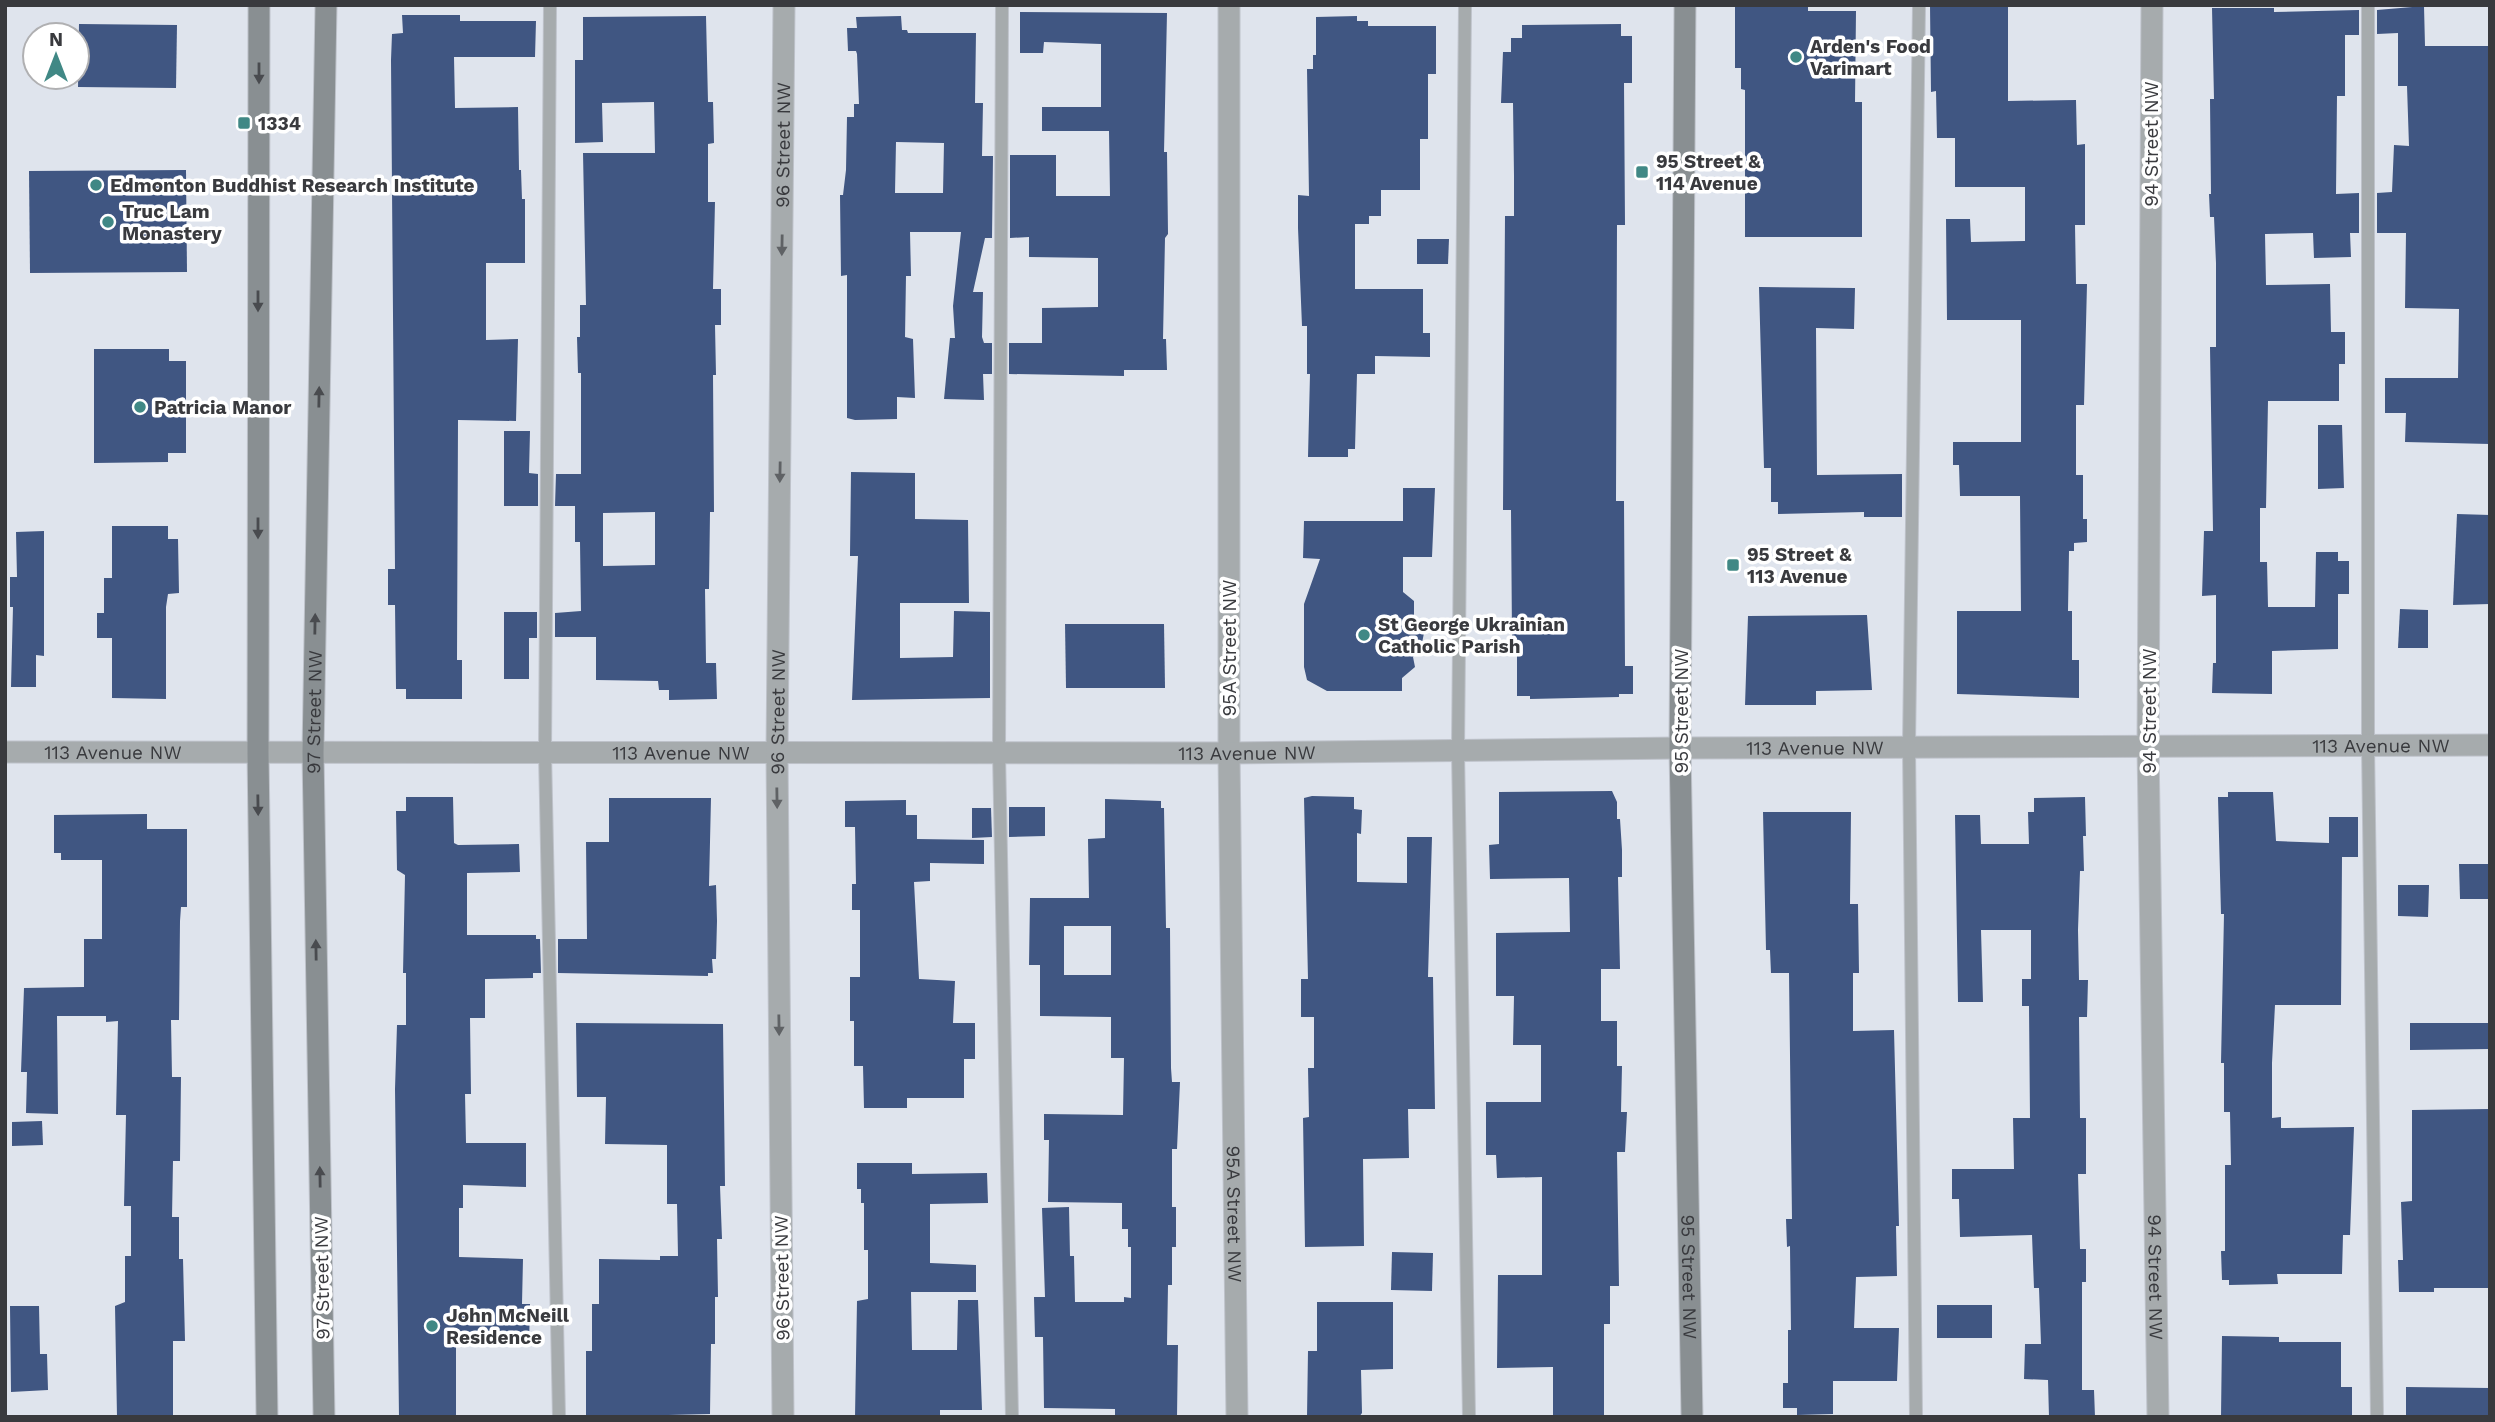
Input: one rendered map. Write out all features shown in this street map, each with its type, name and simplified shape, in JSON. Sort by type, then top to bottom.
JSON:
[{"type":"main road","points":[[259,5],[258,753],[267,1417]]},
{"type":"main road","name":"97 Street NW","points":[[324,1417],[313,753],[326,5]]},
{"type":"main road","name":"95 Street NW","points":[[1685,5],[1680,748],[1692,1417]]},
{"type":"street","name":"96 Street NW","points":[[783,1417],[777,753],[784,5]]},
{"type":"street","name":"95A Street NW","points":[[1229,5],[1229,753],[1237,1417]]},
{"type":"street","name":"94 Street NW","points":[[2152,5],[2148,746],[2158,1417]]},
{"type":"street","name":"113 Avenue NW","points":[[5,752],[1229,753],[1909,746],[2490,745]]},
{"type":"lane","points":[[550,5],[545,753],[559,1417]]},
{"type":"lane","points":[[1002,5],[999,753],[1012,1417]]},
{"type":"lane","points":[[1465,5],[1458,751],[1469,1417]]},
{"type":"lane","points":[[1916,1417],[1909,746],[1919,5]]},
{"type":"lane","points":[[2368,5],[2368,745],[2377,1417]]},
{"type":"building","points":[[1930,5],[2008,5],[2008,101],[2076,100],[2077,145],[2085,144],[2085,225],[2075,225],[2076,284],[2087,284],[2084,405],[2076,405],[2076,475],[2083,475],[2083,519],[2087,519],[2087,542],[2074,543],[2074,551],[2069,551],[2068,611],[2072,611],[2072,660],[2079,660],[2079,698],[1957,694],[1957,611],[2021,611],[2020,496],[1960,496],[1959,465],[1953,465],[1953,442],[2021,442],[2021,320],[1947,320],[1946,219],[1970,219],[1971,242],[2025,241],[2025,187],[1955,187],[1955,138],[1937,138],[1936,91],[1931,92]]},
{"type":"building","points":[[1735,6],[1808,6],[1808,11],[1856,11],[1855,102],[1862,102],[1862,237],[1745,237],[1745,90],[1741,89],[1741,68],[1735,68]]},
{"type":"building","points":[[2424,6],[2425,46],[2490,46],[2490,444],[2405,442],[2406,413],[2385,413],[2385,378],[2458,378],[2459,309],[2405,308],[2406,233],[2377,233],[2377,193],[2392,192],[2394,145],[2409,146],[2407,86],[2398,86],[2398,33],[2377,34],[2377,10]]},
{"type":"building","points":[[2212,8],[2274,8],[2274,12],[2359,10],[2359,35],[2345,35],[2345,96],[2337,96],[2336,194],[2359,193],[2359,233],[2350,233],[2351,257],[2314,258],[2313,233],[2265,234],[2266,285],[2330,284],[2331,332],[2345,332],[2345,364],[2339,364],[2339,401],[2268,401],[2266,508],[2260,508],[2260,562],[2267,562],[2268,607],[2315,607],[2316,552],[2338,552],[2338,561],[2349,561],[2349,594],[2338,594],[2338,649],[2272,651],[2272,694],[2212,693],[2213,663],[2216,663],[2216,595],[2202,596],[2204,531],[2213,531],[2210,347],[2216,347],[2216,263],[2214,217],[2210,217],[2209,194],[2210,99],[2214,99]]},
{"type":"building","points":[[1020,12],[1167,13],[1164,152],[1167,152],[1168,234],[1165,238],[1163,339],[1166,339],[1167,370],[1124,370],[1124,376],[1009,374],[1009,343],[1042,343],[1042,308],[1098,307],[1098,258],[1029,257],[1029,237],[1010,238],[1010,155],[1056,155],[1056,196],[1110,196],[1109,131],[1042,131],[1042,107],[1101,107],[1101,44],[1044,42],[1043,53],[1020,53]]},
{"type":"building","points":[[402,15],[460,15],[460,21],[536,21],[535,57],[454,57],[455,108],[518,107],[519,170],[522,199],[525,199],[525,263],[486,263],[486,340],[518,339],[516,421],[458,420],[457,660],[462,660],[462,699],[406,699],[406,689],[396,689],[395,605],[388,605],[388,569],[395,569],[391,60],[392,34],[403,33]]},
{"type":"building","points":[[706,16],[708,102],[713,102],[714,143],[708,144],[708,202],[715,202],[713,289],[721,289],[721,325],[715,325],[716,375],[713,375],[714,512],[710,512],[709,589],[705,589],[706,663],[716,663],[717,699],[669,700],[669,690],[659,690],[658,681],[596,680],[596,637],[555,637],[555,613],[581,611],[580,542],[575,542],[575,506],[555,506],[556,474],[581,474],[581,373],[578,373],[577,337],[580,337],[580,305],[586,305],[583,153],[655,153],[654,102],[602,103],[603,142],[575,143],[575,60],[583,60],[583,17]],"holes":[[[655,512],[655,565],[603,566],[603,513]]]},
{"type":"building","points":[[901,16],[902,30],[907,30],[908,33],[976,33],[975,103],[983,103],[982,156],[993,156],[992,238],[985,238],[973,292],[983,292],[982,337],[984,343],[992,343],[992,374],[983,374],[984,400],[944,399],[950,338],[955,338],[953,306],[961,232],[910,232],[911,276],[906,276],[905,337],[913,339],[915,398],[897,397],[897,419],[847,418],[847,275],[841,276],[840,195],[843,195],[846,170],[847,117],[854,117],[854,104],[859,104],[857,54],[856,51],[848,51],[847,28],[857,28],[856,17]],"holes":[[[896,142],[944,143],[943,193],[895,193]]]},
{"type":"building","points":[[1357,16],[1357,21],[1368,21],[1368,26],[1436,26],[1436,74],[1428,74],[1428,139],[1420,139],[1420,190],[1381,190],[1381,216],[1369,216],[1369,224],[1355,224],[1355,289],[1423,289],[1423,333],[1430,333],[1430,357],[1375,356],[1375,374],[1357,374],[1355,449],[1348,449],[1348,457],[1308,457],[1310,374],[1307,374],[1307,326],[1302,326],[1298,228],[1298,195],[1309,196],[1307,69],[1313,69],[1313,55],[1316,55],[1316,17]]},
{"type":"building","points":[[91,24],[177,25],[176,88],[91,87]]},
{"type":"building","points":[[1621,24],[1621,36],[1632,36],[1632,83],[1624,83],[1625,225],[1617,225],[1616,501],[1624,501],[1625,666],[1633,666],[1633,694],[1619,694],[1619,697],[1530,699],[1530,696],[1517,696],[1517,638],[1512,638],[1511,510],[1503,510],[1505,216],[1514,216],[1514,176],[1513,103],[1501,103],[1503,52],[1511,52],[1511,38],[1522,38],[1522,25]]},
{"type":"building","name":"Truc Lam Monastery","points":[[186,170],[187,272],[30,273],[29,171]]},
{"type":"building","points":[[1417,239],[1449,239],[1448,264],[1417,264]]},
{"type":"building","points":[[1759,287],[1855,288],[1854,329],[1816,328],[1817,475],[1902,474],[1902,517],[1864,517],[1864,512],[1778,514],[1778,502],[1771,502],[1771,468],[1764,468]]},
{"type":"building","name":"Patricia Manor","points":[[94,349],[169,349],[169,361],[186,361],[186,453],[168,453],[168,462],[94,463]]},
{"type":"building","points":[[2318,425],[2342,425],[2344,488],[2318,489]]},
{"type":"building","points":[[504,431],[530,431],[529,473],[538,474],[538,506],[504,506]]},
{"type":"building","points":[[851,472],[915,473],[915,519],[968,520],[969,603],[900,603],[900,658],[953,657],[954,611],[990,612],[990,698],[852,700],[858,556],[850,556]]},
{"type":"building","points":[[1403,488],[1435,488],[1432,557],[1403,557],[1403,592],[1414,601],[1414,616],[1424,633],[1422,643],[1413,657],[1415,667],[1402,678],[1402,691],[1327,691],[1307,680],[1304,667],[1304,604],[1320,559],[1303,558],[1304,521],[1403,521]]},
{"type":"building","points":[[2457,514],[2490,515],[2490,604],[2453,605]]},
{"type":"building","points":[[112,526],[168,526],[168,539],[178,539],[179,593],[168,594],[166,607],[166,699],[112,698],[112,638],[97,638],[97,613],[104,613],[104,578],[112,578]]},
{"type":"building","points":[[44,531],[44,656],[36,655],[36,687],[11,687],[13,607],[10,607],[10,577],[17,577],[16,532]]},
{"type":"building","points":[[2400,609],[2428,610],[2428,648],[2398,648]]},
{"type":"building","points":[[504,612],[537,612],[537,638],[529,638],[529,679],[504,679]]},
{"type":"building","points":[[1867,615],[1872,690],[1816,691],[1816,705],[1745,705],[1748,616]]},
{"type":"building","points":[[1065,624],[1164,624],[1165,688],[1066,688]]},
{"type":"building","points":[[1612,791],[1617,802],[1617,819],[1620,819],[1622,850],[1622,877],[1618,877],[1620,969],[1601,969],[1601,1021],[1617,1021],[1617,1066],[1622,1066],[1621,1112],[1627,1112],[1625,1152],[1617,1152],[1619,1286],[1610,1286],[1610,1324],[1604,1324],[1604,1417],[1553,1417],[1553,1367],[1497,1368],[1498,1275],[1542,1275],[1542,1177],[1497,1178],[1496,1155],[1486,1155],[1486,1102],[1541,1102],[1541,1045],[1513,1045],[1514,996],[1496,996],[1496,933],[1570,932],[1569,878],[1490,879],[1489,845],[1499,844],[1499,792]]},
{"type":"building","points":[[2228,792],[2273,792],[2276,841],[2329,843],[2329,817],[2358,817],[2358,857],[2342,857],[2341,1005],[2275,1005],[2272,1063],[2272,1118],[2281,1117],[2281,1128],[2354,1127],[2350,1235],[2343,1235],[2342,1274],[2277,1274],[2278,1284],[2229,1285],[2229,1280],[2222,1280],[2221,1251],[2225,1251],[2225,1165],[2231,1165],[2230,1112],[2224,1112],[2224,1063],[2221,1063],[2224,914],[2221,914],[2218,797],[2228,797]]},
{"type":"building","points":[[406,797],[453,797],[454,843],[458,845],[519,844],[520,872],[467,873],[467,935],[536,935],[536,939],[540,939],[541,973],[533,973],[533,978],[485,979],[485,1018],[470,1018],[471,1094],[465,1094],[466,1143],[526,1143],[526,1187],[463,1185],[463,1208],[459,1208],[459,1257],[523,1259],[522,1304],[530,1304],[529,1346],[456,1346],[456,1417],[399,1417],[395,1089],[397,1025],[406,1025],[406,973],[403,973],[405,875],[397,870],[396,811],[406,811]]},
{"type":"building","points":[[1354,797],[1354,809],[1362,810],[1361,834],[1357,833],[1357,882],[1407,883],[1407,837],[1432,837],[1428,977],[1433,977],[1435,1109],[1408,1109],[1409,1158],[1363,1159],[1364,1246],[1305,1247],[1303,1118],[1309,1117],[1308,1068],[1314,1068],[1314,1017],[1301,1017],[1301,979],[1308,979],[1304,798]]},
{"type":"building","points":[[2085,797],[2086,836],[2083,836],[2084,871],[2080,871],[2078,930],[2079,980],[2088,980],[2087,1017],[2079,1017],[2080,1118],[2086,1118],[2086,1174],[2078,1174],[2080,1249],[2086,1249],[2086,1282],[2082,1282],[2082,1390],[2094,1390],[2095,1417],[2049,1417],[2048,1380],[2024,1379],[2025,1344],[2041,1344],[2039,1288],[2034,1288],[2032,1235],[1960,1237],[1959,1199],[1952,1199],[1952,1169],[2014,1169],[2013,1118],[2030,1118],[2029,1006],[2022,1006],[2022,979],[2031,979],[2031,930],[1981,930],[1983,1002],[1958,1002],[1955,815],[1980,815],[1981,844],[2029,844],[2028,812],[2034,812],[2034,798]]},
{"type":"building","points":[[609,798],[711,798],[709,886],[716,885],[717,921],[716,959],[712,959],[713,973],[708,973],[708,976],[558,973],[558,939],[587,939],[586,842],[609,842]]},
{"type":"building","points":[[1105,799],[1161,801],[1161,808],[1164,808],[1166,928],[1170,928],[1171,1068],[1172,1082],[1180,1082],[1177,1149],[1172,1149],[1172,1207],[1176,1207],[1176,1247],[1172,1247],[1172,1285],[1168,1285],[1167,1345],[1178,1345],[1177,1417],[1115,1417],[1115,1409],[1044,1408],[1043,1337],[1035,1337],[1034,1297],[1045,1297],[1042,1208],[1069,1207],[1075,1302],[1124,1302],[1124,1297],[1131,1298],[1131,1247],[1128,1247],[1128,1229],[1122,1229],[1122,1203],[1048,1202],[1049,1140],[1044,1140],[1044,1114],[1123,1115],[1124,1058],[1111,1058],[1111,1017],[1040,1016],[1040,965],[1029,965],[1030,898],[1089,898],[1088,839],[1105,838]],"holes":[[[1064,926],[1111,926],[1111,975],[1064,975]]]},
{"type":"building","points":[[906,800],[906,815],[917,815],[917,839],[984,840],[984,864],[930,863],[930,881],[914,882],[919,979],[955,981],[953,1023],[975,1023],[975,1059],[964,1059],[964,1098],[907,1098],[907,1108],[864,1108],[863,1066],[854,1066],[854,1021],[850,1021],[850,977],[860,977],[860,910],[852,910],[852,884],[856,884],[855,827],[845,827],[845,801]]},
{"type":"building","points":[[1009,807],[1045,807],[1045,836],[1009,837]]},
{"type":"building","points":[[972,808],[991,808],[992,837],[972,838]]},
{"type":"building","points":[[1763,812],[1851,812],[1850,904],[1858,904],[1859,973],[1853,973],[1853,1031],[1894,1030],[1899,1226],[1896,1226],[1897,1276],[1856,1277],[1854,1328],[1899,1328],[1897,1381],[1833,1381],[1833,1414],[1797,1415],[1797,1408],[1783,1408],[1783,1383],[1788,1383],[1788,1330],[1791,1330],[1790,1246],[1787,1247],[1786,1219],[1792,1219],[1789,973],[1771,973],[1770,950],[1766,950]]},
{"type":"building","points":[[147,814],[147,829],[187,829],[187,907],[181,907],[180,921],[179,1020],[171,1020],[172,1077],[181,1077],[180,1161],[173,1161],[172,1217],[179,1217],[185,1341],[173,1341],[173,1417],[117,1417],[115,1306],[125,1302],[125,1256],[131,1256],[131,1206],[124,1206],[126,1115],[116,1115],[118,1021],[106,1022],[106,1016],[57,1016],[58,1114],[26,1113],[27,1072],[21,1072],[24,988],[84,987],[84,939],[102,939],[102,860],[61,860],[61,853],[54,853],[54,815]]},
{"type":"building","points":[[2459,864],[2490,864],[2490,899],[2460,899]]},
{"type":"building","points":[[2398,885],[2429,885],[2428,917],[2398,916]]},
{"type":"building","points":[[576,1023],[723,1024],[725,1186],[720,1186],[722,1239],[717,1239],[718,1297],[715,1297],[715,1344],[711,1344],[710,1414],[586,1417],[586,1351],[592,1351],[592,1304],[599,1304],[599,1259],[660,1260],[660,1256],[678,1256],[677,1204],[667,1204],[667,1145],[605,1144],[606,1097],[577,1097]]},
{"type":"building","points":[[2410,1023],[2490,1023],[2490,1049],[2410,1050]]},
{"type":"building","points":[[2490,1109],[2490,1288],[2434,1288],[2434,1292],[2399,1292],[2398,1260],[2403,1260],[2401,1202],[2412,1201],[2412,1110]]},
{"type":"building","points":[[42,1121],[43,1145],[12,1146],[12,1122]]},
{"type":"building","points":[[857,1163],[912,1163],[912,1174],[987,1173],[988,1203],[930,1204],[930,1263],[976,1265],[976,1292],[911,1292],[912,1350],[957,1350],[958,1300],[978,1300],[982,1410],[940,1410],[940,1417],[855,1417],[857,1301],[868,1299],[868,1250],[864,1250],[864,1203],[861,1203],[861,1189],[857,1189]]},
{"type":"building","points":[[1392,1252],[1433,1253],[1432,1291],[1391,1290]]},
{"type":"building","points":[[1317,1302],[1393,1302],[1393,1369],[1361,1370],[1362,1413],[1359,1417],[1307,1417],[1308,1351],[1317,1351]]},
{"type":"building","points":[[1937,1305],[1992,1305],[1992,1338],[1937,1338]]},
{"type":"building","points":[[10,1306],[39,1306],[40,1354],[47,1354],[48,1390],[11,1392]]},
{"type":"building","points":[[2222,1336],[2279,1337],[2279,1342],[2341,1342],[2341,1387],[2352,1387],[2352,1417],[2221,1417]]},
{"type":"building","points":[[2406,1387],[2490,1388],[2490,1417],[2406,1417]]},
{"type":"place","name":"Arden's Food Varimart","points":[[1796,57]]},
{"type":"place","name":"1334","points":[[244,123]]},
{"type":"place","name":"95 Street & 114 Avenue","points":[[1642,172]]},
{"type":"place","name":"Edmonton Buddhist Research Institute","points":[[96,185]]},
{"type":"place","name":"Truc Lam Monastery","points":[[108,222]]},
{"type":"place","name":"Patricia Manor","points":[[140,407]]},
{"type":"place","name":"95 Street & 113 Avenue","points":[[1733,565]]},
{"type":"place","name":"St George Ukrainian Catholic Parish","points":[[1364,635]]},
{"type":"place","name":"John McNeill Residence","points":[[432,1326]]}]
